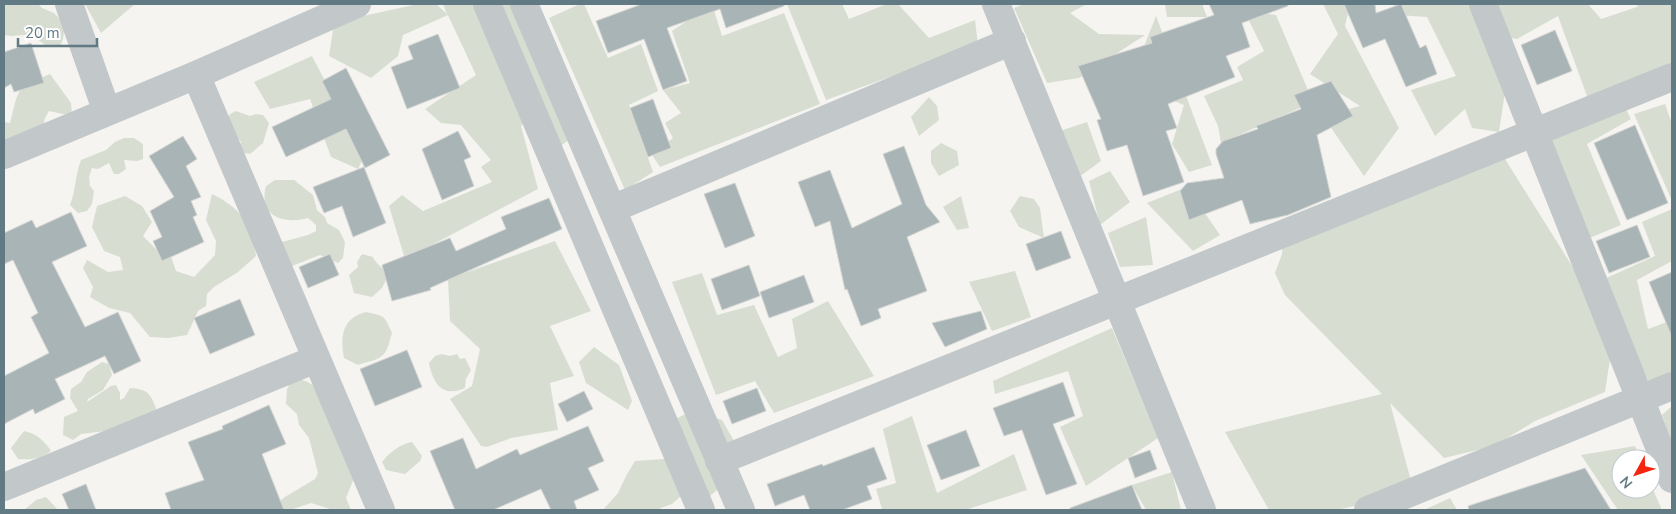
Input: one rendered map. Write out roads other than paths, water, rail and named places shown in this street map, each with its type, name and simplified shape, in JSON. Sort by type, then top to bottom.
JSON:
[{"type":"street","points":[[69,4],[108,112]]},
{"type":"street","points":[[4,155],[196,75],[357,4]]},
{"type":"street","points":[[487,4],[701,510]]},
{"type":"street","points":[[524,4],[740,510]]},
{"type":"street","points":[[996,4],[1202,510]]},
{"type":"street","points":[[1483,4],[1672,479]]},
{"type":"street","points":[[612,209],[1012,41]]},
{"type":"street","points":[[196,75],[381,510]]},
{"type":"street","points":[[720,461],[1672,76]]},
{"type":"street","points":[[4,487],[316,359]]},
{"type":"street","points":[[1368,510],[1672,386]]}]
